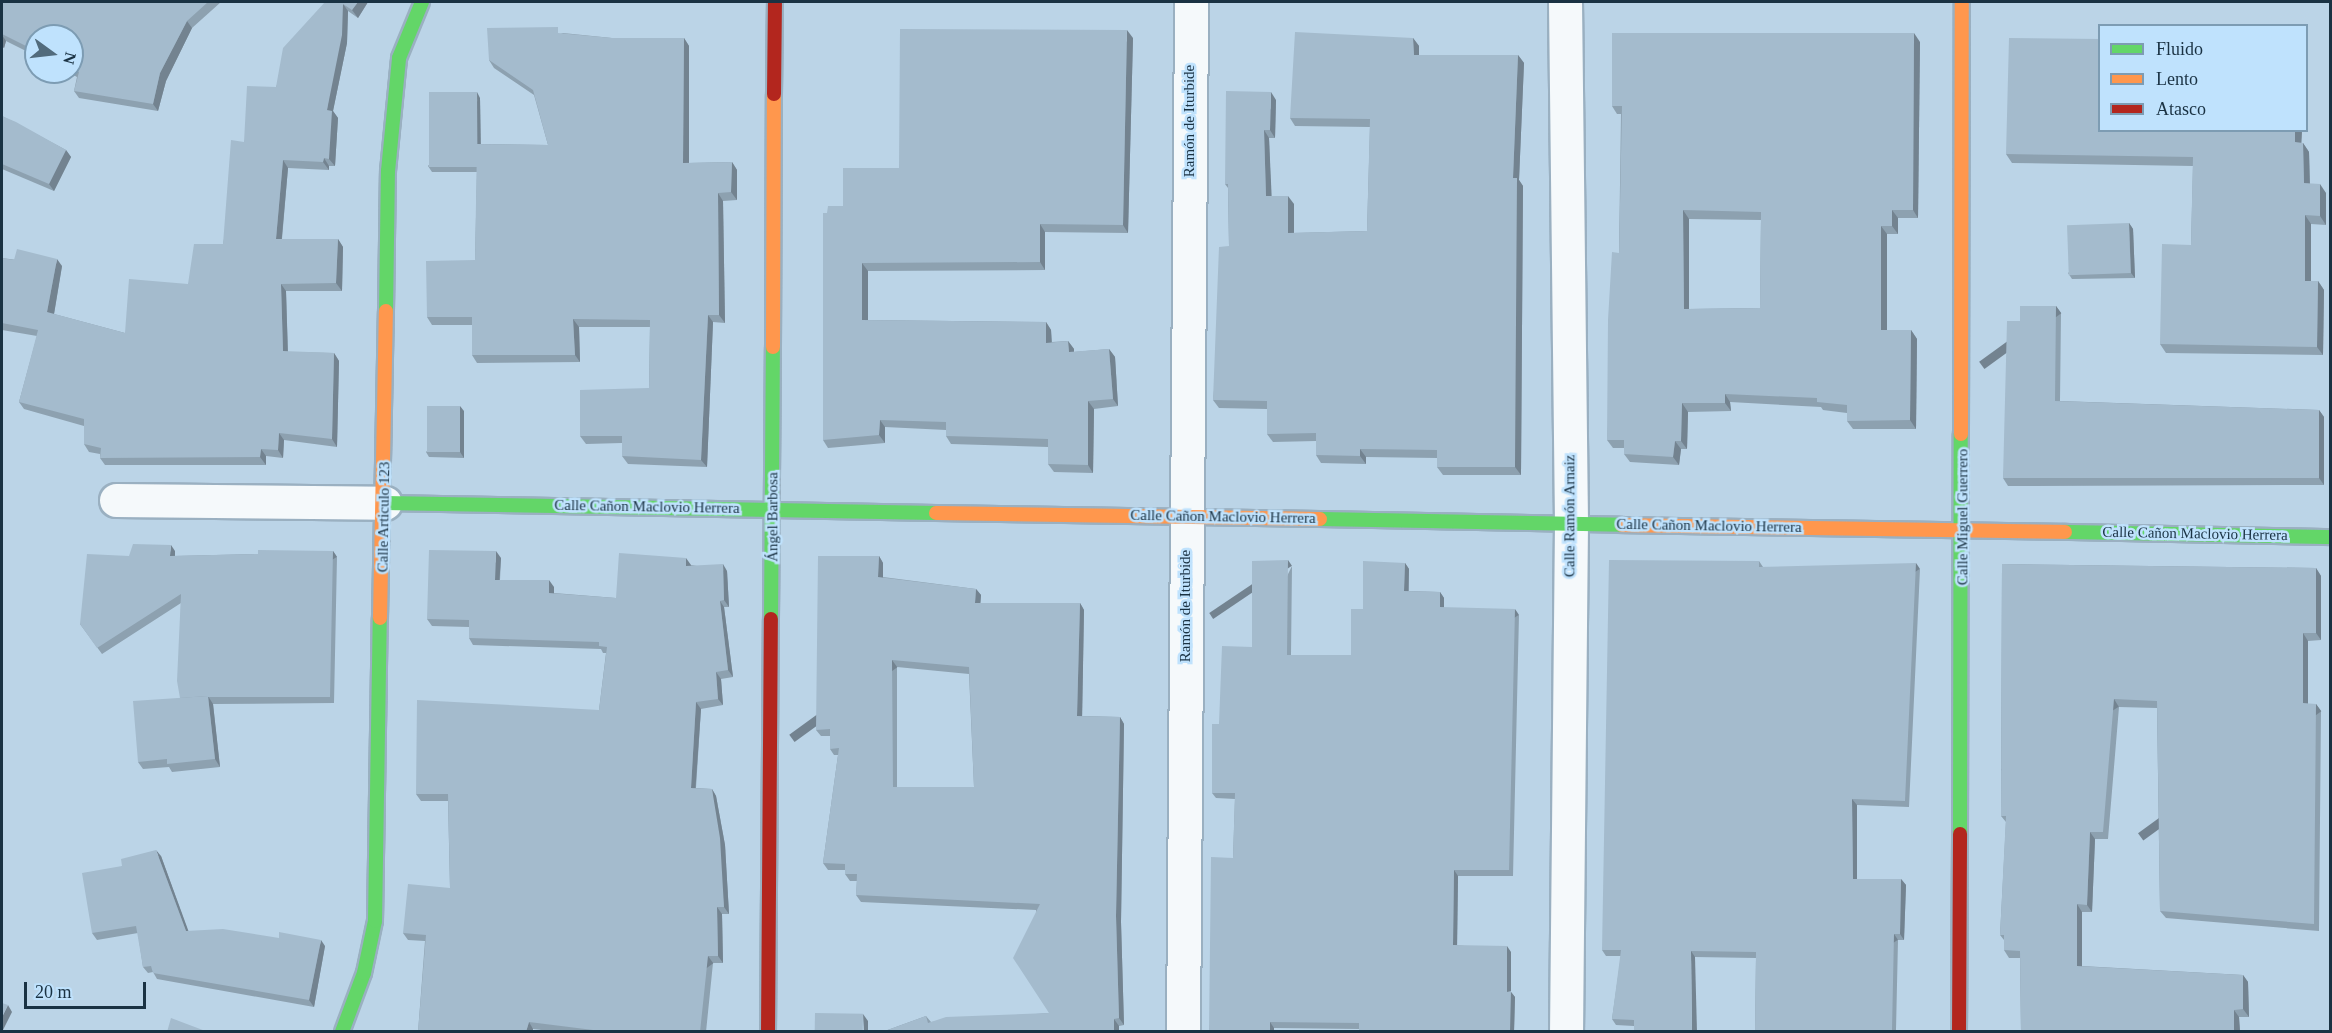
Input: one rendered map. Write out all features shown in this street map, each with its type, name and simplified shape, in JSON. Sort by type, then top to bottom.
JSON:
[{"type":"street","name":"Calle Articulo 123","points":[[342,1032],[364,973],[375,921],[385,503],[388,171],[399,58],[422,2]]},
{"type":"street","name":"Ángel Barbosa","points":[[768,1032],[775,2]]},
{"type":"street","name":"Ramón de Iturbide","points":[[1183,1032],[1191,2]]},
{"type":"street","name":"Calle Ramón Arnaiz","points":[[1565,2],[1571,524],[1566,1032]]},
{"type":"street","name":"Calle Miguel Guerrero","points":[[1959,1032],[1963,530],[1962,2]]},
{"type":"street","name":"Calle Cañon Maclovio Herrera","points":[[116,500],[2331,537]]},
{"type":"building","points":[[2,2],[208,2],[187,21],[160,73],[153,104],[74,91],[76,84],[84,84],[84,24],[24,24],[24,45],[2,34]]},
{"type":"building","points":[[325,2],[358,2],[352,10],[343,4],[342,35],[327,110],[332,111],[329,159],[324,158],[323,162],[283,160],[276,239],[338,239],[336,283],[281,284],[283,351],[334,353],[332,439],[279,433],[278,450],[261,449],[260,457],[100,458],[101,448],[84,444],[84,419],[19,402],[38,330],[2,323],[2,258],[14,260],[17,249],[57,259],[47,312],[125,333],[129,279],[188,284],[194,244],[223,244],[231,140],[244,142],[247,86],[276,87],[283,48]]},
{"type":"building","points":[[558,27],[558,33],[612,38],[684,38],[683,163],[732,162],[731,192],[718,193],[719,315],[708,315],[701,460],[622,456],[622,436],[580,436],[580,390],[649,388],[650,320],[573,319],[575,355],[472,355],[472,317],[427,317],[426,261],[475,260],[477,144],[548,145],[533,90],[489,60],[487,28]]},
{"type":"building","points":[[900,29],[1127,30],[1123,225],[1040,224],[1040,262],[862,263],[862,320],[1046,322],[1046,343],[1068,341],[1069,352],[1109,349],[1113,399],[1088,401],[1088,465],[1048,464],[1048,439],[946,436],[946,422],[880,420],[879,435],[823,440],[823,213],[827,213],[828,206],[843,206],[843,168],[899,168]]},
{"type":"building","points":[[1295,32],[1413,38],[1414,55],[1518,55],[1513,178],[1517,178],[1515,467],[1437,467],[1437,450],[1360,449],[1360,456],[1316,455],[1316,433],[1267,434],[1267,401],[1213,400],[1219,247],[1229,246],[1228,184],[1225,184],[1226,91],[1271,92],[1270,130],[1264,130],[1266,196],[1288,196],[1288,233],[1367,231],[1370,119],[1290,118]]},
{"type":"building","points":[[1612,33],[1914,33],[1913,210],[1892,210],[1892,226],[1881,226],[1881,330],[1911,330],[1910,420],[1847,421],[1847,405],[1817,402],[1817,398],[1725,394],[1725,403],[1682,403],[1681,441],[1675,441],[1673,457],[1624,454],[1624,440],[1607,440],[1608,320],[1612,252],[1619,253],[1622,106],[1612,106]],"holes":[[[1683,210],[1761,212],[1760,308],[1684,309]]]},
{"type":"building","points":[[2009,38],[2098,39],[2098,132],[2295,132],[2295,142],[2303,143],[2304,183],[2320,184],[2320,216],[2305,215],[2305,281],[2318,281],[2317,347],[2160,344],[2162,244],[2191,245],[2193,157],[2006,154]]},
{"type":"building","points":[[429,92],[477,92],[477,167],[429,167]]},
{"type":"building","points":[[2,116],[66,150],[49,184],[2,164]]},
{"type":"building","points":[[2129,223],[2131,273],[2069,275],[2067,225]]},
{"type":"building","points":[[2020,306],[2056,306],[2055,401],[2319,410],[2319,478],[2003,478],[2007,321],[2020,321]]},
{"type":"building","points":[[427,406],[460,406],[460,452],[427,452]]},
{"type":"building","points":[[133,544],[171,545],[170,556],[258,554],[258,550],[333,551],[330,697],[208,696],[180,698],[177,681],[181,594],[97,648],[80,624],[87,554],[129,556]]},
{"type":"building","points":[[429,550],[496,551],[495,580],[549,580],[549,593],[616,598],[619,553],[686,558],[686,566],[723,564],[724,600],[720,601],[728,670],[716,672],[718,699],[696,702],[691,788],[712,789],[720,838],[724,907],[717,907],[718,956],[708,956],[700,1032],[609,1032],[529,1022],[526,1032],[418,1032],[426,935],[403,933],[408,884],[450,888],[448,794],[416,794],[417,700],[599,710],[607,647],[599,646],[599,642],[469,638],[469,620],[427,619]]},
{"type":"building","points":[[818,556],[879,556],[878,577],[976,589],[975,603],[1080,603],[1077,716],[1120,717],[1116,916],[1119,1018],[1114,1019],[1114,1032],[882,1032],[926,1016],[928,1023],[946,1017],[1049,1013],[1013,958],[1040,904],[856,895],[857,874],[845,874],[845,864],[823,863],[839,748],[830,749],[830,729],[816,730]],"holes":[[[892,660],[969,667],[974,787],[893,787]]]},
{"type":"building","points":[[1288,560],[1287,655],[1351,655],[1351,609],[1363,609],[1363,561],[1405,563],[1404,591],[1440,592],[1440,607],[1515,609],[1509,870],[1454,870],[1453,945],[1507,946],[1507,992],[1511,991],[1510,1032],[1359,1032],[1359,1023],[1270,1022],[1270,1032],[1209,1032],[1211,857],[1233,858],[1235,793],[1212,793],[1212,724],[1219,724],[1222,646],[1252,647],[1252,561]]},
{"type":"building","points":[[1609,560],[1759,561],[1759,567],[1916,563],[1905,801],[1852,799],[1853,879],[1901,879],[1900,934],[1894,934],[1892,1030],[1905,1030],[1905,1032],[1755,1032],[1756,952],[1691,951],[1692,1032],[1634,1032],[1634,1020],[1612,1019],[1621,950],[1602,950]]},
{"type":"building","points":[[2002,564],[2316,568],[2316,633],[2303,633],[2303,703],[2316,704],[2314,924],[2160,911],[2157,701],[2114,699],[2103,832],[2090,832],[2087,905],[2077,904],[2077,966],[2243,975],[2243,1009],[2234,1010],[2234,1030],[2021,1032],[2020,951],[2004,950],[2004,935],[2000,935],[2006,816],[2001,816]]},
{"type":"building","points":[[208,696],[215,759],[167,764],[167,759],[138,762],[133,701]]},
{"type":"building","points":[[156,850],[186,931],[223,929],[279,938],[279,932],[321,940],[309,1000],[153,973],[151,966],[143,967],[136,926],[92,933],[82,873],[122,866],[121,859]]},
{"type":"building","points":[[2,1003],[8,1005],[2,1017]]},
{"type":"building","points":[[815,1013],[863,1014],[863,1032],[815,1032]]},
{"type":"building","points":[[171,1018],[208,1032],[167,1032]]},
{"type":"traffic: fast","points":[[386,311],[388,171],[399,58],[422,2]]},
{"type":"traffic: fast","points":[[771,619],[773,347]]},
{"type":"traffic: fast","points":[[1960,834],[1961,434]]},
{"type":"traffic: fast","points":[[385,503],[936,513]]},
{"type":"traffic: fast","points":[[1320,519],[1622,525]]},
{"type":"traffic: fast","points":[[2065,532],[2330,537]]},
{"type":"traffic: fast","points":[[342,1032],[364,973],[375,921],[380,618]]},
{"type":"traffic: slow","points":[[1961,434],[1962,2]]},
{"type":"traffic: slow","points":[[773,347],[774,94]]},
{"type":"traffic: slow","points":[[380,618],[386,311]]},
{"type":"traffic: slow","points":[[936,513],[1320,519]]},
{"type":"traffic: slow","points":[[1622,525],[2065,532]]},
{"type":"traffic: jam","points":[[774,94],[775,2]]},
{"type":"traffic: jam","points":[[768,1032],[771,619]]},
{"type":"traffic: jam","points":[[1959,1032],[1960,834]]}]
